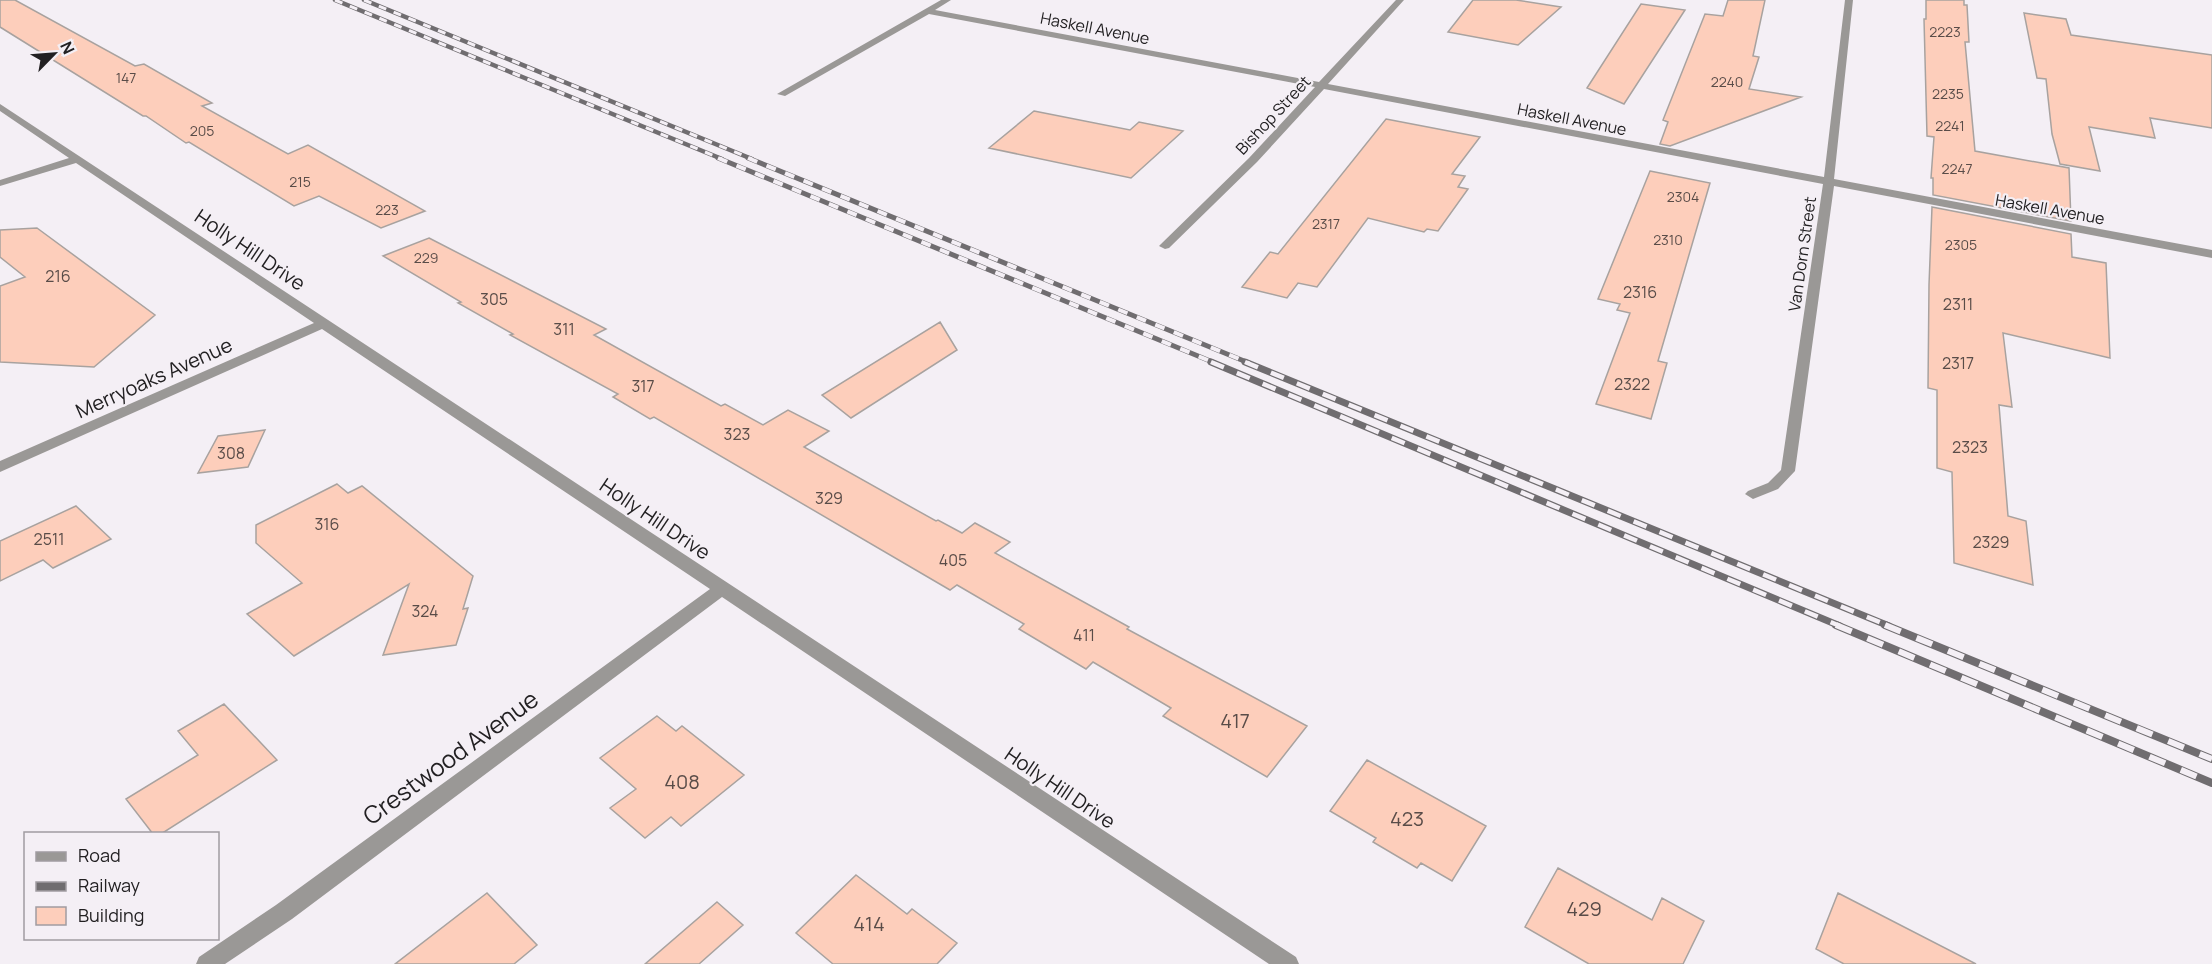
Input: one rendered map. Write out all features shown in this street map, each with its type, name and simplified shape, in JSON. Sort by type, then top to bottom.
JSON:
[{"type":"street","points":[[782,94],[947,0]]},
{"type":"street","name":"Bishop Street","points":[[1165,246],[1253,160],[1400,0]]},
{"type":"street","name":"Van Dorn Street","points":[[1753,494],[1773,486],[1788,471],[1828,183],[1849,0]]},
{"type":"street","name":"Haskell Avenue","points":[[928,11],[2212,254]]},
{"type":"street","name":"Holly Hill Drive","points":[[0,107],[1288,964]]},
{"type":"street","points":[[0,183],[77,159]]},
{"type":"street","name":"Merryoaks Avenue","points":[[0,467],[323,324]]},
{"type":"street","name":"Crestwood Avenue","points":[[207,964],[284,912],[722,589]]},
{"type":"building","points":[[0,0],[15,0],[135,66],[144,64],[212,103],[202,106],[288,154],[308,145],[425,211],[381,228],[319,196],[294,206],[189,142],[186,143],[0,27]]},
{"type":"building","points":[[1473,0],[1516,0],[1561,7],[1518,45],[1448,32]]},
{"type":"building","points":[[1728,0],[1765,0],[1753,56],[1759,57],[1749,89],[1801,97],[1670,146],[1660,144],[1668,122],[1663,120],[1705,14],[1723,16]]},
{"type":"building","points":[[1926,0],[1964,0],[1964,5],[1967,5],[1969,42],[1965,42],[1975,151],[2069,168],[2071,221],[1933,195],[1933,178],[1931,178],[1934,137],[1927,136],[1924,19],[1926,19]]},
{"type":"building","points":[[1641,4],[1685,10],[1624,104],[1587,88]]},
{"type":"building","points":[[2024,13],[2066,19],[2071,35],[2212,55],[2212,128],[2150,118],[2155,138],[2089,127],[2100,171],[2060,164],[2052,134],[2046,79],[2037,78]]},
{"type":"building","points":[[1034,111],[1130,130],[1139,122],[1183,131],[1131,178],[989,148]]},
{"type":"building","points":[[1386,119],[1480,137],[1452,174],[1465,176],[1458,187],[1468,189],[1438,231],[1427,229],[1424,232],[1368,218],[1317,287],[1298,283],[1287,298],[1242,287],[1270,252],[1278,254]]},
{"type":"building","points":[[1650,171],[1710,183],[1658,361],[1667,363],[1651,419],[1596,404],[1630,313],[1617,310],[1620,304],[1598,299]]},
{"type":"building","points":[[1932,207],[2071,234],[2072,257],[2106,263],[2110,358],[2003,333],[2012,407],[1999,405],[2008,516],[2026,521],[2033,585],[1954,563],[1952,472],[1937,468],[1937,390],[1928,388]]},
{"type":"building","points":[[37,228],[155,315],[94,367],[0,362],[0,286],[25,277],[0,257],[0,230]]},
{"type":"building","points":[[429,238],[606,329],[594,335],[721,406],[725,404],[763,425],[788,410],[829,431],[804,447],[936,521],[962,533],[975,523],[1010,542],[995,553],[1129,627],[1127,629],[1307,726],[1267,777],[1163,716],[1171,708],[1093,662],[1086,669],[1019,629],[1024,624],[957,585],[950,590],[654,417],[650,419],[613,397],[618,394],[510,335],[513,334],[383,256]]},
{"type":"building","points":[[940,322],[957,350],[851,418],[822,395]]},
{"type":"building","points":[[265,430],[248,467],[198,473],[218,436]]},
{"type":"building","points":[[337,484],[348,493],[362,486],[473,576],[463,609],[468,608],[456,645],[383,655],[409,584],[294,656],[247,614],[302,583],[256,543],[256,525]]},
{"type":"building","points":[[76,506],[111,539],[53,568],[43,560],[0,581],[0,541]]},
{"type":"building","points":[[224,704],[277,760],[164,832],[151,832],[126,799],[198,755],[178,731]]},
{"type":"building","points":[[657,716],[676,731],[682,726],[744,775],[681,826],[671,817],[645,838],[610,808],[636,789],[600,758]]},
{"type":"building","points":[[1367,760],[1486,826],[1452,881],[1421,863],[1417,868],[1373,842],[1376,838],[1330,811]]},
{"type":"building","points":[[1558,868],[1652,920],[1662,898],[1704,921],[1683,964],[1589,964],[1525,927]]},
{"type":"building","points":[[856,875],[907,914],[912,909],[957,943],[937,964],[833,964],[796,933]]},
{"type":"building","points":[[487,893],[537,945],[514,964],[395,964]]},
{"type":"building","points":[[1838,893],[1976,964],[1844,964],[1816,949]]},
{"type":"building","points":[[717,902],[743,925],[699,964],[645,964]]},
{"type":"railway","points":[[335,0],[722,159]]},
{"type":"railway","points":[[364,0],[752,159]]},
{"type":"railway","points":[[718,158],[1215,363]]},
{"type":"railway","points":[[748,158],[1249,363]]},
{"type":"railway","points":[[1211,362],[1840,626]]},
{"type":"railway","points":[[1245,362],[1889,626]]},
{"type":"railway","points":[[1836,625],[2212,783]]},
{"type":"railway","points":[[1885,625],[2212,759]]}]
